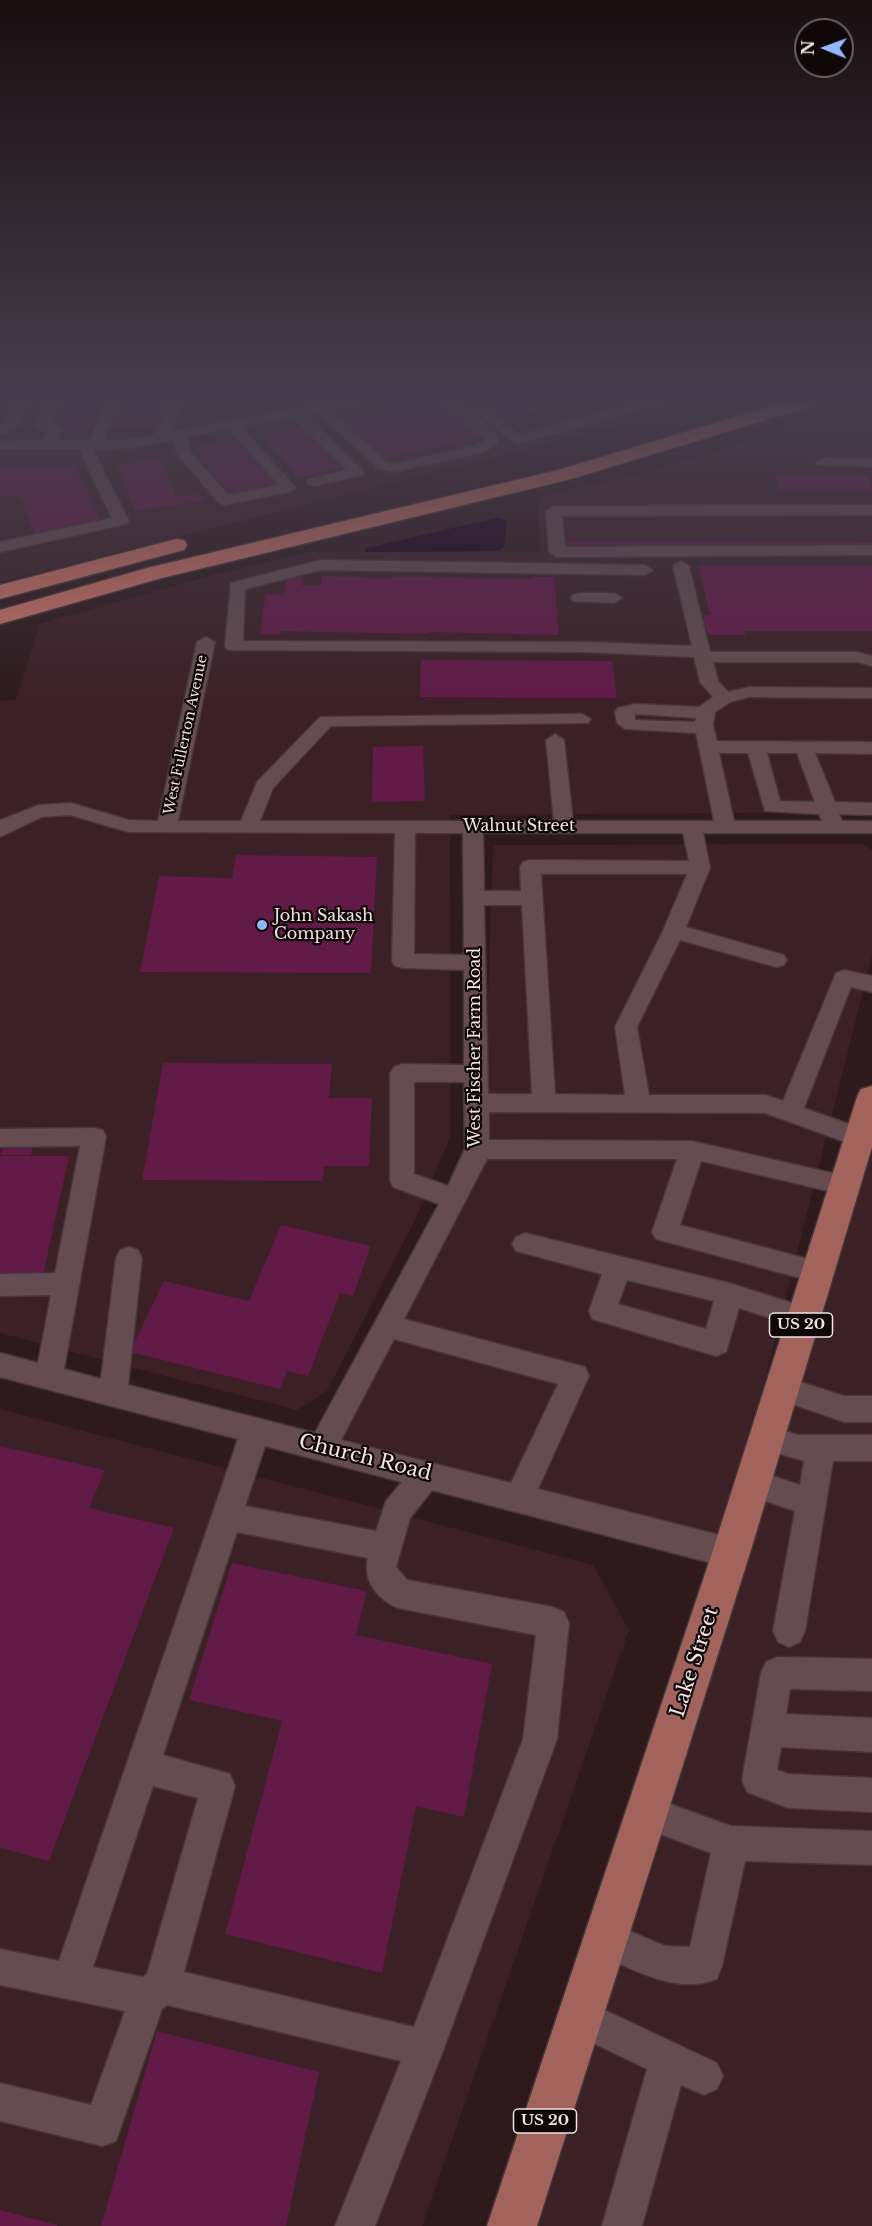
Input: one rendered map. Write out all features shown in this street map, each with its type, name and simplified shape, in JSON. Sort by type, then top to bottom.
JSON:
[{"type":"highway","points":[[0,617],[155,573],[439,505]]},
{"type":"highway","points":[[0,592],[191,541]]},
{"type":"main road","name":"Lake Street","points":[[512,2226],[731,1553],[872,1097]]},
{"type":"street","points":[[0,547],[121,521],[116,505]]},
{"type":"street","points":[[130,505],[135,516]]},
{"type":"street","points":[[872,510],[554,511],[557,552],[872,550]]},
{"type":"street","points":[[556,532],[872,526]]},
{"type":"street","points":[[556,532],[872,541]]},
{"type":"street","points":[[645,570],[321,565],[237,586],[234,646],[586,647],[702,655],[857,657],[872,661]]},
{"type":"street","points":[[681,566],[709,682],[724,698]]},
{"type":"street","points":[[579,598],[614,598]]},
{"type":"street","name":"West Fullerton Avenue","points":[[167,827],[206,642]]},
{"type":"street","points":[[725,826],[706,729],[724,698],[749,692],[872,693]]},
{"type":"street","points":[[248,827],[264,786],[326,721],[582,719]]},
{"type":"street","points":[[706,729],[756,747],[872,748]]},
{"type":"street","points":[[555,740],[564,826]]},
{"type":"street","points":[[756,747],[772,807],[831,818],[872,809]]},
{"type":"street","points":[[804,748],[831,818]]},
{"type":"street","name":"Walnut Street","points":[[0,831],[6,824],[39,811],[71,809],[128,826],[167,827],[725,826],[831,818],[872,827]]},
{"type":"street","name":"West Fischer Farm Road","points":[[322,1448],[455,1199],[472,1166],[477,1149],[473,826]]},
{"type":"street","points":[[638,1103],[626,1027],[674,931],[700,867],[692,826]]},
{"type":"street","points":[[405,827],[403,961],[475,963]]},
{"type":"street","points":[[544,1103],[530,867],[700,867]]},
{"type":"street","points":[[474,898],[532,898]]},
{"type":"street","points":[[674,931],[776,960]]},
{"type":"street","points":[[791,1112],[844,978],[872,984]]},
{"type":"street","points":[[455,1199],[402,1180],[402,1073],[476,1074]]},
{"type":"street","points":[[477,1103],[766,1104],[859,1138]]},
{"type":"street","points":[[0,1138],[94,1137],[49,1376]]},
{"type":"street","points":[[477,1149],[692,1150],[845,1185]]},
{"type":"street","points":[[692,1150],[665,1232],[818,1272]]},
{"type":"street","points":[[525,1244],[729,1294],[804,1318]]},
{"type":"street","points":[[113,1393],[129,1258]]},
{"type":"street","points":[[618,1267],[602,1311],[716,1344],[729,1294]]},
{"type":"street","points":[[0,1285],[67,1284]]},
{"type":"street","points":[[387,1326],[575,1376],[519,1498]]},
{"type":"street","name":"Church Road","points":[[0,1365],[731,1553]]},
{"type":"street","points":[[782,1388],[844,1409],[872,1409]]},
{"type":"street","points":[[70,1981],[225,1516],[256,1430]]},
{"type":"street","points":[[766,1438],[798,1448],[872,1448]]},
{"type":"street","points":[[789,1631],[820,1449]]},
{"type":"street","points":[[355,2226],[425,2048],[540,1739],[553,1623],[398,1593],[381,1571],[397,1510],[426,1473]]},
{"type":"street","points":[[753,1482],[811,1503]]},
{"type":"street","points":[[225,1516],[387,1547]]},
{"type":"street","points":[[872,1675],[777,1673],[759,1780],[788,1791],[872,1795]]},
{"type":"street","points":[[767,1730],[872,1735]]},
{"type":"street","points":[[0,2102],[102,2127],[155,1991],[218,1786],[142,1767]]},
{"type":"street","points":[[645,1812],[731,1843],[872,1848]]},
{"type":"street","points":[[604,1938],[665,1964],[704,1966],[731,1843]]},
{"type":"street","points":[[0,1966],[70,1981],[155,1991],[425,2048]]},
{"type":"street","points":[[579,2016],[704,2076]]},
{"type":"street","points":[[622,2226],[669,2059]]},
{"type":"shaded area","points":[[0,505],[304,505],[0,582]]},
{"type":"shaded area","points":[[538,505],[872,505],[872,812],[450,815],[451,1135],[416,1218],[327,1391],[297,1410],[0,1333],[0,701],[16,700],[40,624],[220,573],[309,552],[540,552]]},
{"type":"shaded area","points":[[497,518],[507,521],[504,547],[499,551],[365,552],[366,548]]},
{"type":"shaded area","points":[[862,844],[872,850],[872,955],[724,1543],[333,1443],[484,1130],[493,845]]},
{"type":"shaded area","points":[[872,1123],[872,2226],[532,2226]]},
{"type":"shaded area","points":[[0,1409],[593,1565],[629,1630],[422,2226],[0,2226]]},
{"type":"building","points":[[23,505],[94,505],[102,521],[35,533]]},
{"type":"building","points":[[133,505],[177,505],[135,511]]},
{"type":"building","points":[[559,541],[872,542],[872,549],[560,549]]},
{"type":"building","points":[[699,566],[872,566],[872,631],[744,631],[746,635],[708,635],[703,615],[710,615]]},
{"type":"building","points":[[322,576],[392,579],[392,577],[533,579],[533,577],[554,577],[559,635],[281,631],[281,634],[260,634],[266,594],[284,595],[286,578],[303,578],[302,586],[321,586]]},
{"type":"building","points":[[421,660],[612,661],[617,698],[420,697]]},
{"type":"building","points":[[423,746],[425,801],[372,802],[373,747]]},
{"type":"building","name":"John Sakash Company","points":[[236,855],[377,857],[371,973],[140,972],[159,876],[232,878]]},
{"type":"building","points":[[163,1063],[332,1064],[329,1098],[372,1098],[369,1166],[324,1166],[323,1181],[142,1180]]},
{"type":"building","points":[[3,1146],[33,1146],[31,1155],[1,1155]]},
{"type":"building","points":[[0,1156],[69,1156],[43,1275],[0,1274]]},
{"type":"building","points":[[281,1225],[371,1246],[353,1296],[340,1293],[308,1376],[287,1371],[280,1389],[130,1352],[164,1281],[249,1301]]},
{"type":"building","points":[[0,1446],[105,1470],[89,1508],[174,1528],[49,1861],[0,1848]]},
{"type":"building","points":[[232,1563],[367,1591],[356,1635],[492,1664],[464,1817],[416,1806],[382,1973],[225,1934],[282,1721],[189,1700]]},
{"type":"building","points":[[157,2031],[319,2072],[286,2226],[101,2226]]},
{"type":"building","points":[[0,2210],[57,2225],[57,2226],[0,2226]]},
{"type":"place","name":"John Sakash Company","points":[[262,925]]}]
